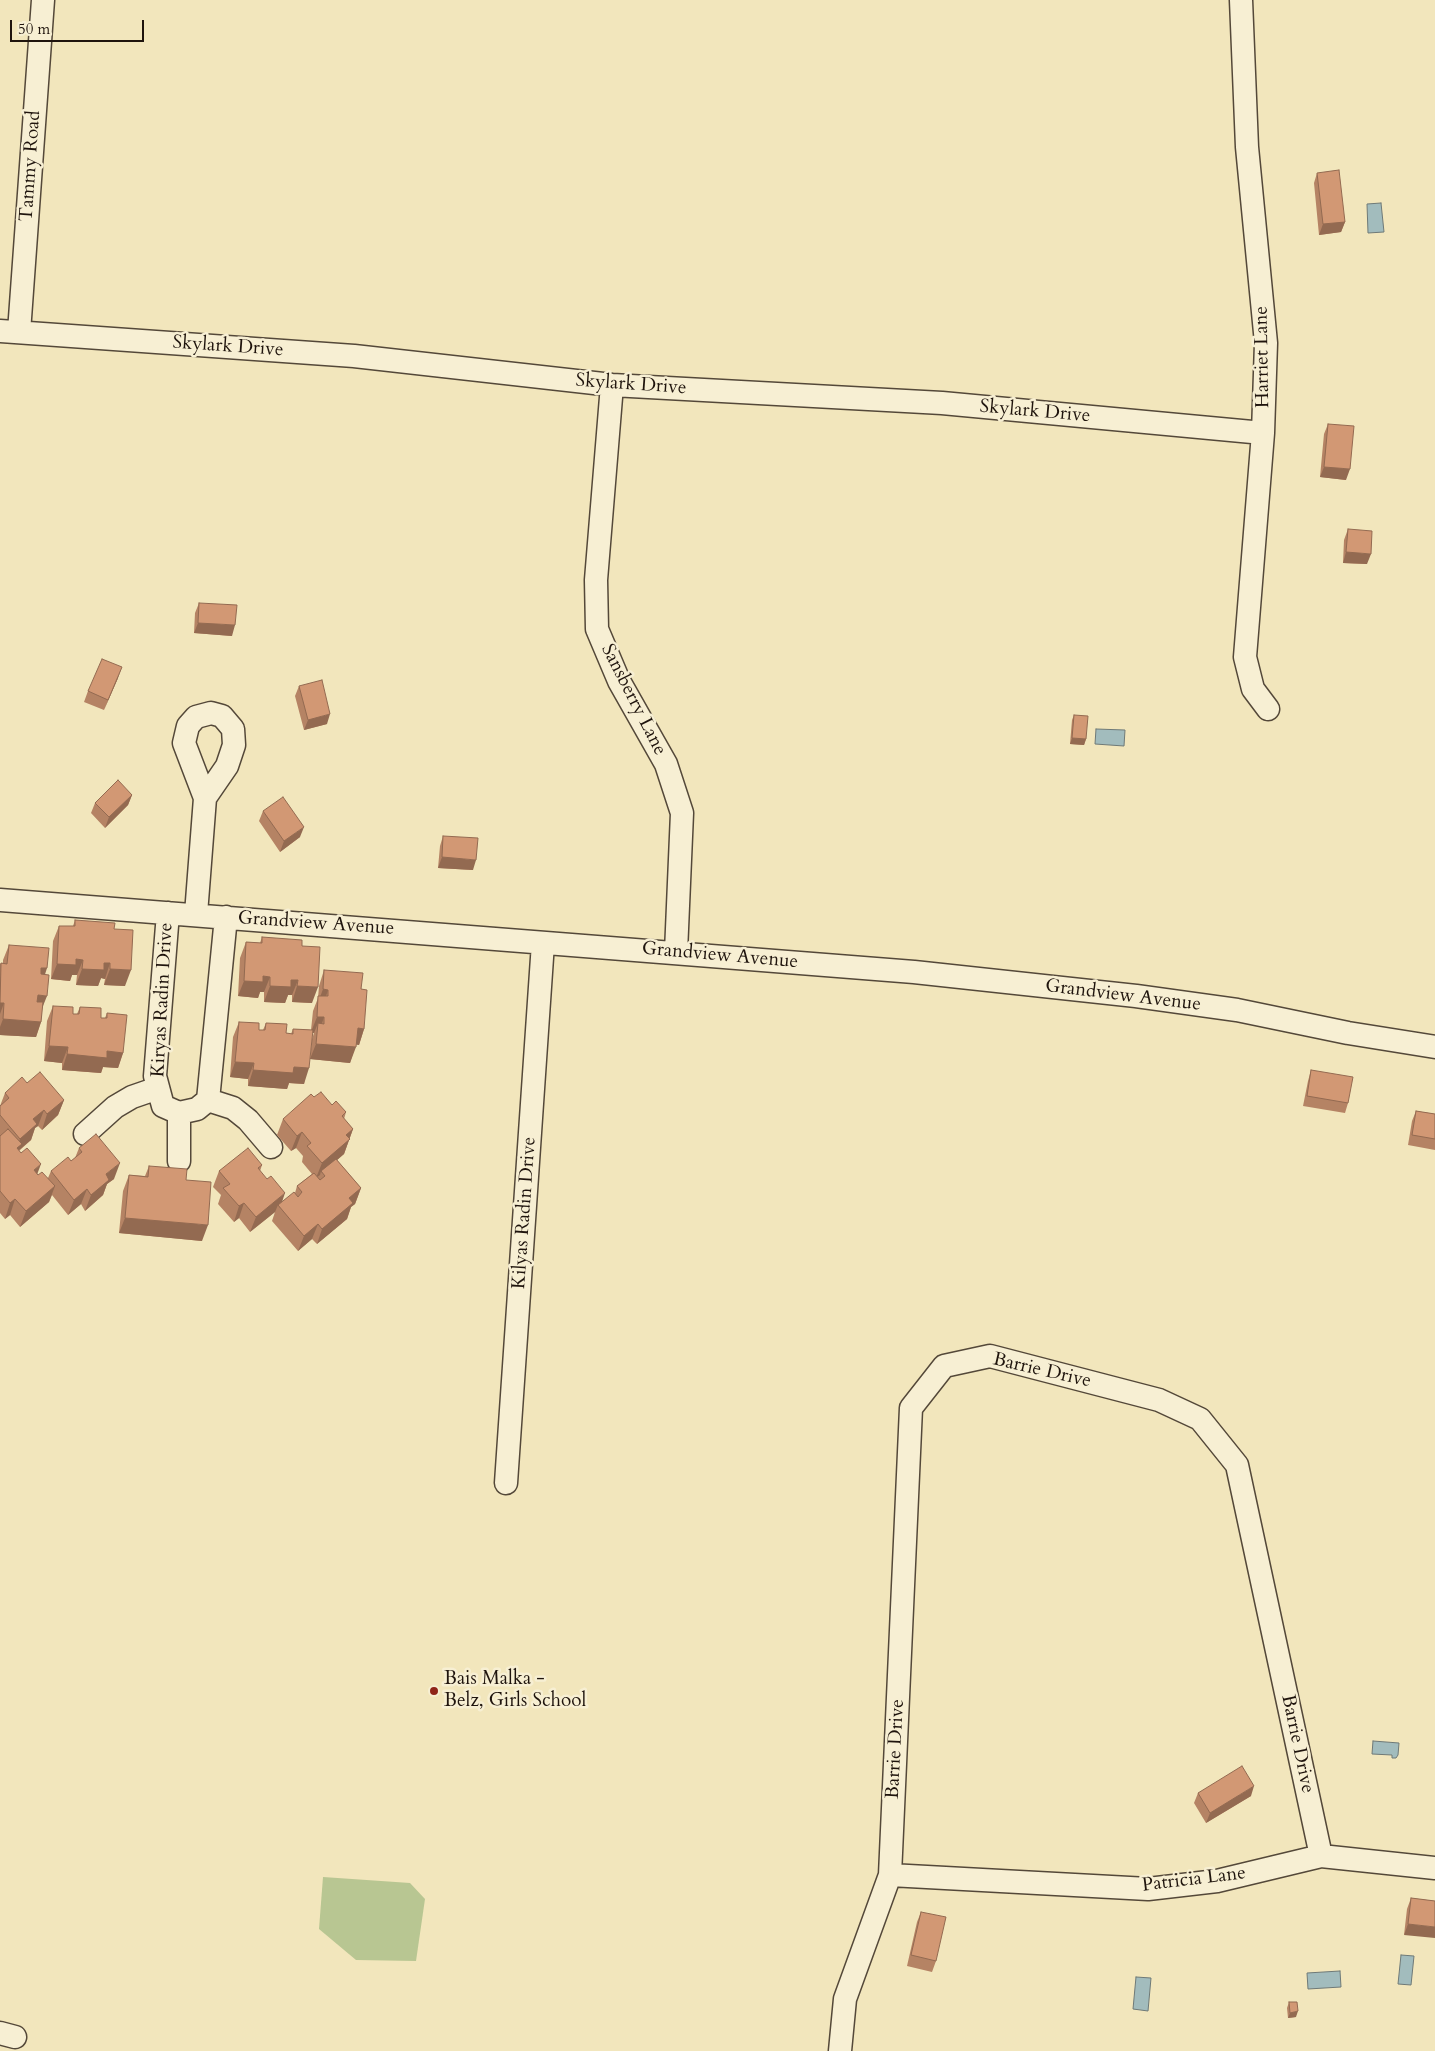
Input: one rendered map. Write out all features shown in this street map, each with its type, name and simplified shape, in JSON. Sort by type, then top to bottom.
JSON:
[{"type":"street","name":"Tammy Road","points":[[10,331],[43,0]]},
{"type":"street","name":"Harriet Lane","points":[[1241,0],[1247,147],[1266,343],[1263,433],[1245,657],[1253,688],[1268,709]]},
{"type":"street","name":"Skylark Drive","points":[[10,331],[354,356],[612,385],[942,403],[1263,433]]},
{"type":"street","name":"Sansberry Lane","points":[[612,385],[596,580],[597,629],[619,681],[666,764],[682,813],[676,952]]},
{"type":"street","points":[[196,914],[205,798]]},
{"type":"street","name":"Grandview Avenue","points":[[0,900],[914,972],[1136,996],[1237,1010],[1348,1033],[1435,1047]]},
{"type":"street","name":"Kiryas Radin Drive","points":[[168,913],[155,1076],[163,1106],[179,1114]]},
{"type":"street","points":[[179,1161],[179,1114],[197,1109],[208,1100],[226,917]]},
{"type":"street","name":"Kilyas Radin Drive","points":[[506,1484],[543,943]]},
{"type":"street","name":"Kiryas Radin Drive","points":[[85,1134],[115,1107],[132,1097],[158,1088]]},
{"type":"street","points":[[208,1100],[233,1108],[248,1120],[272,1147]]},
{"type":"street","name":"Barrie Drive","points":[[840,2051],[845,1999],[890,1876],[911,1408],[944,1366],[990,1356],[1160,1400],[1200,1420],[1237,1465],[1321,1856]]},
{"type":"street","name":"Patricia Lane","points":[[890,1876],[1148,1889],[1217,1881],[1321,1856],[1435,1868]]},
{"type":"green space","points":[[323,1877],[410,1883],[425,1899],[416,1961],[356,1960],[319,1929]]},
{"type":"water","points":[[1381,203],[1384,232],[1368,233],[1367,204]]},
{"type":"water","points":[[1096,729],[1125,730],[1124,746],[1095,744]]},
{"type":"water","points":[[1373,1741],[1399,1743],[1398,1755],[1396,1758],[1392,1758],[1392,1755],[1372,1754]]},
{"type":"water","points":[[1401,1955],[1414,1956],[1411,1985],[1398,1984]]},
{"type":"water","points":[[1340,1971],[1341,1987],[1308,1989],[1307,1973]]},
{"type":"water","points":[[1136,1977],[1151,1978],[1148,2011],[1133,2009]]},
{"type":"building","points":[[1339,170],[1345,222],[1323,224],[1317,173]]},
{"type":"building","points":[[1328,424],[1354,426],[1350,469],[1324,467]]},
{"type":"building","points":[[1348,529],[1372,531],[1371,554],[1346,552]]},
{"type":"building","points":[[199,603],[237,605],[235,625],[198,623]]},
{"type":"building","points":[[102,659],[122,667],[108,700],[88,691]]},
{"type":"building","points":[[322,680],[330,714],[308,720],[299,686]]},
{"type":"building","points":[[1074,715],[1088,716],[1086,739],[1072,738]]},
{"type":"building","points":[[118,780],[132,795],[109,817],[95,803]]},
{"type":"building","points":[[283,797],[304,827],[284,841],[263,811]]},
{"type":"building","points":[[443,836],[478,838],[476,860],[442,857]]},
{"type":"building","points":[[75,920],[115,923],[114,929],[133,930],[131,970],[110,969],[110,963],[104,963],[104,970],[82,969],[83,960],[76,959],[76,965],[57,964],[59,926],[75,926]]},
{"type":"building","points":[[262,937],[302,940],[302,946],[320,947],[318,987],[297,986],[298,980],[291,980],[291,987],[270,986],[270,977],[263,976],[263,982],[244,981],[246,942],[262,943]]},
{"type":"building","points":[[9,945],[49,948],[47,968],[41,968],[41,974],[49,975],[47,996],[38,995],[37,1002],[43,1002],[41,1022],[3,1019],[4,1003],[0,1003],[1,963],[7,964]]},
{"type":"building","points":[[324,970],[363,973],[361,989],[367,990],[364,1029],[358,1028],[356,1047],[316,1044],[318,1023],[324,1024],[324,1017],[317,1017],[318,996],[328,996],[328,990],[323,989]]},
{"type":"building","points":[[53,1006],[73,1007],[73,1014],[79,1014],[80,1007],[101,1008],[101,1018],[107,1018],[107,1013],[127,1015],[123,1053],[107,1051],[107,1058],[67,1054],[68,1047],[49,1046]]},
{"type":"building","points":[[239,1022],[259,1023],[259,1030],[265,1030],[266,1023],[287,1024],[286,1033],[293,1034],[293,1029],[313,1030],[309,1068],[294,1067],[293,1073],[253,1070],[254,1063],[235,1062]]},
{"type":"building","points":[[1311,1070],[1353,1077],[1348,1103],[1307,1096]]},
{"type":"building","points":[[40,1072],[64,1100],[47,1114],[44,1110],[33,1119],[37,1124],[20,1139],[0,1115],[0,1106],[9,1098],[5,1093],[22,1077],[27,1083]]},
{"type":"building","points":[[321,1092],[332,1105],[336,1101],[346,1112],[342,1116],[353,1129],[346,1135],[350,1139],[322,1163],[307,1146],[311,1143],[302,1132],[297,1136],[283,1119],[311,1094],[314,1097]]},
{"type":"building","points":[[1416,1111],[1435,1114],[1435,1139],[1412,1135]]},
{"type":"building","points":[[8,1129],[22,1144],[17,1148],[21,1153],[27,1148],[41,1164],[34,1170],[38,1175],[42,1172],[55,1186],[26,1211],[15,1199],[10,1203],[0,1191],[0,1136]]},
{"type":"building","points":[[96,1134],[120,1163],[106,1174],[109,1180],[91,1195],[87,1189],[74,1200],[51,1171],[68,1157],[71,1161],[82,1152],[79,1148]]},
{"type":"building","points":[[248,1148],[262,1165],[258,1168],[267,1179],[271,1176],[285,1193],[256,1217],[244,1203],[239,1206],[223,1188],[230,1184],[219,1171]]},
{"type":"building","points":[[336,1159],[361,1188],[349,1198],[353,1203],[322,1229],[318,1224],[304,1236],[278,1205],[294,1192],[298,1197],[302,1192],[297,1186],[314,1173],[320,1180],[325,1176],[321,1171]]},
{"type":"building","points":[[149,1166],[187,1169],[186,1180],[211,1182],[208,1225],[125,1218],[129,1175],[148,1177]]},
{"type":"building","points":[[1242,1766],[1254,1786],[1210,1813],[1198,1793]]},
{"type":"building","points":[[1411,1898],[1435,1901],[1435,1927],[1408,1924]]},
{"type":"building","points":[[921,1912],[946,1917],[936,1961],[911,1955]]},
{"type":"building","points":[[1289,2002],[1297,2002],[1298,2011],[1290,2013]]},
{"type":"place","name":"Bais Malka - Belz, Girls School","points":[[434,1691]]}]
